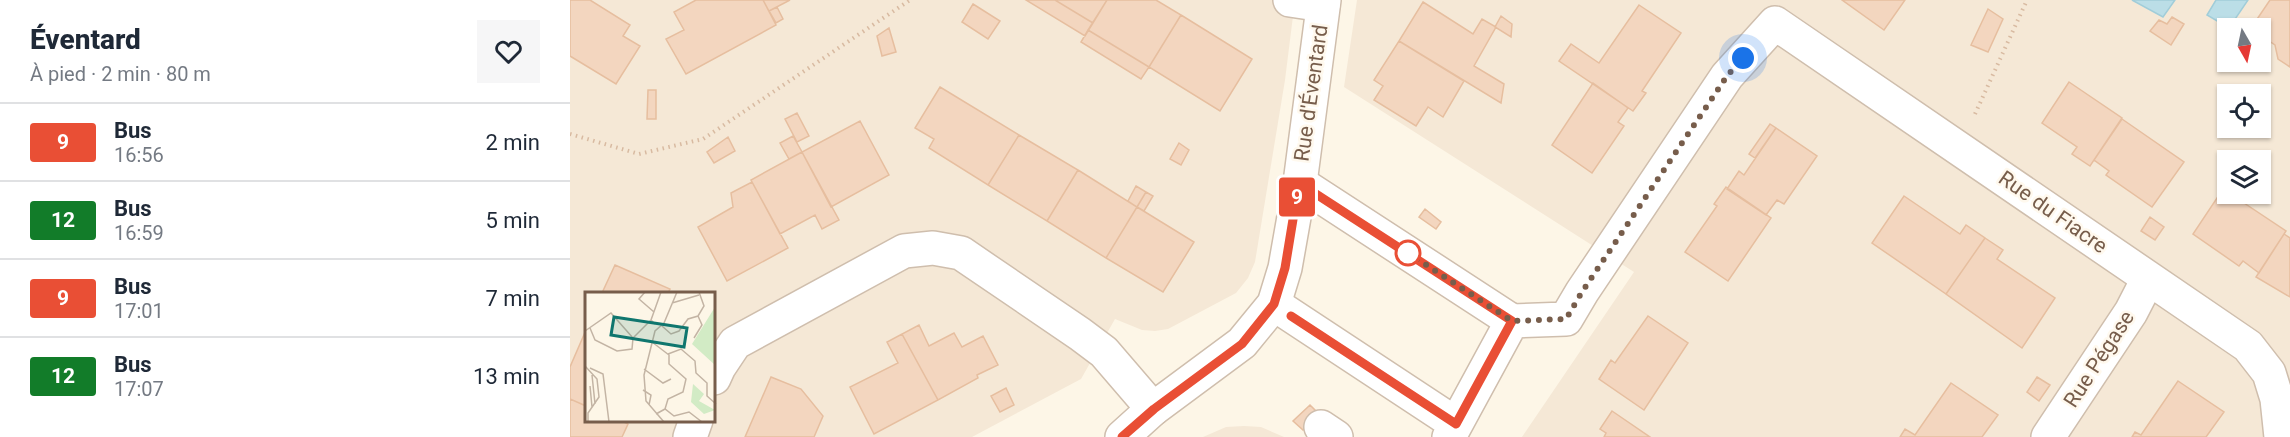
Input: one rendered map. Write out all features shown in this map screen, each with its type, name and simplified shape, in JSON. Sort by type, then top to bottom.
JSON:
[{"type":"street","points":[[1290,0],[1323,3]]},
{"type":"street","name":"Rue d'Éventard","points":[[1122,437],[1154,409],[1242,344],[1274,304],[1285,268],[1299,183],[1323,3]]},
{"type":"street","points":[[1299,183],[1512,321],[1566,319],[1772,12]]},
{"type":"street","name":"Rue du Fiacre","points":[[1772,12],[2148,279],[2248,346],[2269,373],[2277,399],[2281,437]]},
{"type":"street","points":[[716,374],[735,343],[904,251],[933,248],[961,254],[1080,334],[1104,352],[1154,409]]},
{"type":"street","name":"Rue Pégase","points":[[2048,437],[2131,312],[2148,279]]},
{"type":"street","points":[[1274,304],[1452,430],[1512,321]]},
{"type":"street","points":[[690,437],[695,422]]},
{"type":"path","points":[[570,134],[639,154],[703,139],[910,0]]},
{"type":"path","points":[[1974,118],[2027,0]]},
{"type":"shaded area","points":[[570,0],[1295,0],[1285,80],[1255,262],[1248,278],[1236,293],[1168,329],[1142,330],[1115,319],[1081,379],[972,437],[570,437]]},
{"type":"shaded area","points":[[1357,0],[2290,0],[2290,437],[1522,437],[1634,272],[1344,87]]},
{"type":"shaded area","points":[[1226,427],[1261,427],[1284,437],[1203,437]]},
{"type":"water","points":[[2132,0],[2175,0],[2163,17]]},
{"type":"water","points":[[2216,0],[2248,0],[2236,18],[2217,18],[2217,21],[2207,15]]},
{"type":"building","points":[[570,0],[590,0],[630,25],[623,36],[640,46],[616,84],[570,56]]},
{"type":"building","points":[[696,0],[763,0],[776,25],[686,74],[666,39],[684,30],[674,12]]},
{"type":"building","points":[[763,0],[790,0],[769,11]]},
{"type":"building","points":[[1026,0],[1055,0],[1093,23],[1085,36]]},
{"type":"building","points":[[1055,0],[1107,0],[1093,23]]},
{"type":"building","points":[[1107,0],[1156,0],[1181,15],[1149,67],[1088,30]]},
{"type":"building","points":[[1842,0],[1905,0],[1884,30]]},
{"type":"building","points":[[2270,0],[2290,0],[2290,67],[2278,59],[2275,45],[2271,42],[2271,18],[2258,18]]},
{"type":"building","points":[[1423,2],[1473,34],[1482,19],[1496,27],[1474,66],[1504,84],[1501,103],[1399,41]]},
{"type":"building","points":[[973,4],[1000,21],[988,39],[962,22]]},
{"type":"building","points":[[1639,5],[1681,33],[1642,91],[1646,93],[1633,111],[1559,61],[1571,44],[1599,63]]},
{"type":"building","points":[[777,7],[783,19],[776,23],[769,11]]},
{"type":"building","points":[[1988,9],[2003,19],[1988,52],[1971,45]]},
{"type":"building","points":[[1181,15],[1252,59],[1220,111],[1149,67]]},
{"type":"building","points":[[1501,16],[1512,24],[1511,37],[1495,27]]},
{"type":"building","points":[[2172,17],[2184,24],[2171,45],[2150,31],[2159,20],[2167,24]]},
{"type":"building","points":[[889,28],[896,52],[882,56],[877,36]]},
{"type":"building","points":[[1088,30],[1149,67],[1141,79],[1081,42]]},
{"type":"building","points":[[1399,41],[1464,81],[1443,117],[1428,107],[1416,126],[1374,100],[1383,86],[1374,80]]},
{"type":"building","points":[[2069,82],[2122,118],[2090,166],[2072,154],[2077,147],[2042,123]]},
{"type":"building","points":[[1593,83],[1628,108],[1618,122],[1624,126],[1592,173],[1552,145]]},
{"type":"building","points":[[940,87],[1019,135],[988,185],[929,148],[934,139],[915,128]]},
{"type":"building","points":[[648,90],[656,90],[656,119],[647,119]]},
{"type":"building","points":[[797,113],[809,136],[797,142],[785,119]]},
{"type":"building","points":[[2122,119],[2184,162],[2152,207],[2106,175],[2109,171],[2094,160]]},
{"type":"building","points":[[860,121],[889,175],[831,207],[802,152]]},
{"type":"building","points":[[1770,124],[1776,128],[1755,158],[1749,154]]},
{"type":"building","points":[[1776,128],[1817,156],[1784,204],[1777,200],[1766,215],[1727,189],[1739,171],[1744,175]]},
{"type":"building","points":[[1019,135],[1078,170],[1047,221],[988,185]]},
{"type":"building","points":[[793,136],[802,152],[789,159],[780,143]]},
{"type":"building","points":[[728,137],[735,151],[714,163],[707,152]]},
{"type":"building","points":[[1179,143],[1189,150],[1181,165],[1170,159]]},
{"type":"building","points":[[802,152],[839,220],[822,229],[815,215],[780,234],[751,180]]},
{"type":"building","points":[[1078,170],[1137,207],[1106,258],[1047,221]]},
{"type":"building","points":[[752,182],[788,248],[727,281],[698,227],[733,207],[731,193]]},
{"type":"building","points":[[1136,186],[1146,192],[1137,207],[1128,201]]},
{"type":"building","points":[[1726,187],[1771,218],[1728,281],[1685,252],[1717,206],[1714,204]]},
{"type":"building","points":[[1146,192],[1153,196],[1144,211],[1137,207]]},
{"type":"building","points":[[1904,196],[1960,234],[1966,225],[1985,238],[1946,294],[1872,243]]},
{"type":"building","points":[[2217,198],[2217,204],[2246,204],[2286,231],[2259,273],[2243,261],[2239,266],[2193,234]]},
{"type":"building","points":[[1137,207],[1194,242],[1163,292],[1106,258]]},
{"type":"building","points":[[1425,209],[1441,222],[1436,229],[1419,217]]},
{"type":"building","points":[[2150,217],[2164,227],[2155,240],[2141,231]]},
{"type":"building","points":[[2284,234],[2290,238],[2290,297],[2256,277]]},
{"type":"building","points":[[1985,238],[2003,250],[1997,259],[2055,298],[2022,348],[1946,294]]},
{"type":"building","points":[[615,265],[670,289],[668,292],[602,292]]},
{"type":"building","points":[[1648,316],[1688,343],[1644,410],[1599,379],[1611,360],[1615,363]]},
{"type":"building","points":[[919,325],[929,346],[954,333],[962,347],[983,336],[998,365],[977,375],[978,378],[938,400],[902,334]]},
{"type":"building","points":[[585,332],[585,406],[570,399],[570,367]]},
{"type":"building","points":[[902,334],[938,400],[874,434],[850,387],[898,363],[887,342]]},
{"type":"building","points":[[771,377],[801,389],[823,416],[814,437],[745,437]]},
{"type":"building","points":[[2037,377],[2050,385],[2039,401],[2027,392]]},
{"type":"building","points":[[2178,381],[2224,412],[2206,437],[2132,437],[2135,432],[2141,435]]},
{"type":"building","points":[[1951,383],[1998,415],[1982,437],[1900,437],[1905,429],[1915,435]]},
{"type":"building","points":[[1006,388],[1014,405],[1000,412],[991,396]]},
{"type":"building","points":[[570,399],[585,406],[585,422],[624,422],[628,424],[622,437],[570,437]]},
{"type":"building","points":[[1310,405],[1320,415],[1303,430],[1293,421]]},
{"type":"building","points":[[1612,411],[1650,437],[1604,437],[1606,433],[1600,429]]},
{"type":"bus line","name":"9","points":[[1122,437],[1154,409],[1242,344],[1274,304],[1285,268],[1299,183],[1512,321],[1456,424],[1291,316]]},
{"type":"route","points":[[1408,253],[1512,321],[1566,319],[1727,76],[1743,58]]}]
